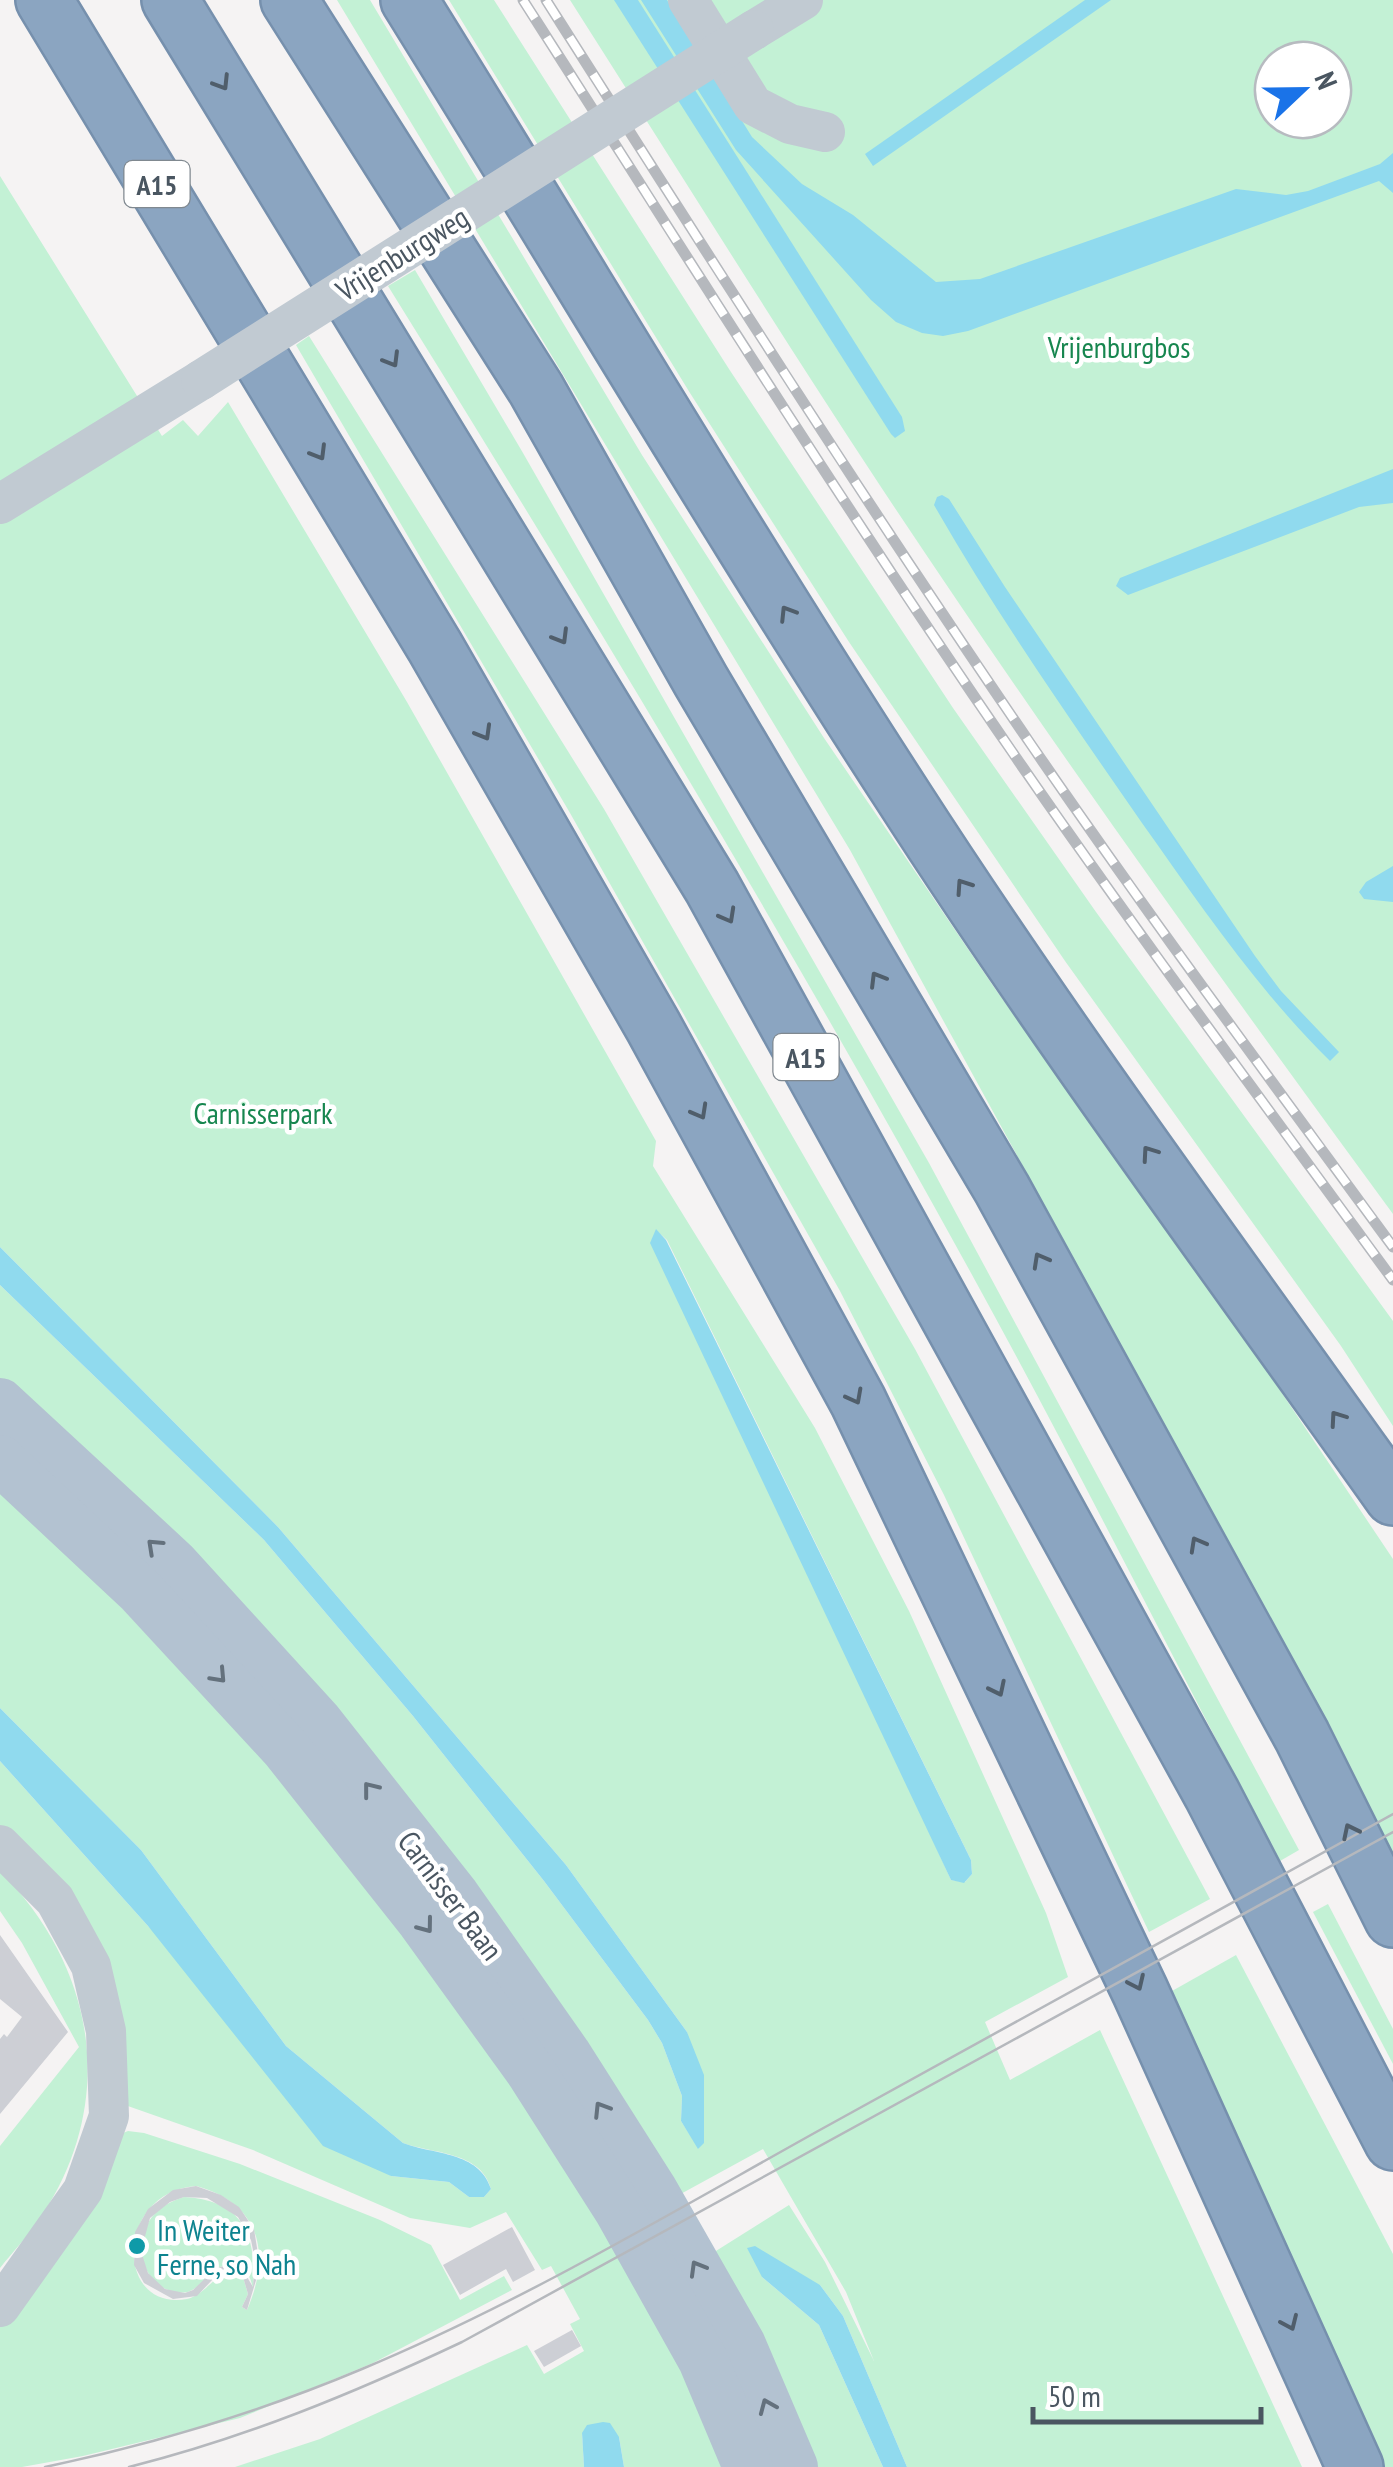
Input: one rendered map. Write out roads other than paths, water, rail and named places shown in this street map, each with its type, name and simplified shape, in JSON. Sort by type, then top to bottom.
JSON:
[{"type":"highway","name":"A15","points":[[44,0],[435,647],[653,1026],[858,1401],[1124,1956],[1355,2467]]},
{"type":"highway","name":"A15","points":[[74,0],[270,369]]},
{"type":"highway","name":"A15","points":[[170,0],[712,886],[1212,1794],[1393,2142]]},
{"type":"highway","points":[[289,0],[536,389],[701,681],[1002,1190],[1302,1736],[1393,1918]]},
{"type":"highway","points":[[409,0],[904,798],[1055,1021],[1393,1497]]},
{"type":"main road","name":"Carnisser Baan","points":[[0,1403],[174,1564],[316,1721],[455,1896],[566,2054],[653,2191],[741,2345],[793,2467]]},
{"type":"main road","name":"Carnisser Baan","points":[[0,1460],[140,1591],[286,1748],[422,1921],[531,2072],[619,2210],[702,2360],[748,2467]]},
{"type":"street","points":[[688,0],[753,105],[790,124],[826,132]]},
{"type":"street","name":"Vrijenburgweg","points":[[0,504],[803,0]]},
{"type":"street","points":[[0,1845],[55,1900],[91,1966],[106,2031],[109,2116],[83,2190],[0,2306]]},
{"type":"water","points":[[614,0],[638,0],[902,417],[905,431],[895,438],[891,434]]},
{"type":"water","points":[[641,0],[667,0],[752,137],[802,184],[853,215],[936,282],[980,279],[1236,189],[1286,195],[1308,191],[1380,164],[1393,153],[1393,193],[1379,181],[968,331],[943,336],[922,333],[896,322],[871,300],[736,150]]},
{"type":"water","points":[[1085,0],[1111,0],[873,166],[865,154]]},
{"type":"water","points":[[1393,469],[1393,503],[1359,507],[1128,595],[1116,586],[1120,578]]},
{"type":"water","points":[[942,495],[949,499],[1255,956],[1281,991],[1339,1052],[1330,1061],[1231,946],[1088,745],[934,505]]},
{"type":"water","points":[[1393,866],[1393,902],[1364,899],[1359,892],[1366,882]]},
{"type":"water","points":[[656,1229],[666,1240],[971,1860],[972,1874],[964,1883],[951,1880],[650,1243]]},
{"type":"water","points":[[0,1247],[278,1527],[566,1865],[687,2032],[704,2075],[704,2143],[698,2149],[681,2121],[682,2096],[662,2043],[544,1881],[413,1716],[264,1540],[0,1285]]},
{"type":"water","points":[[0,1708],[141,1850],[286,2046],[403,2143],[454,2156],[477,2167],[491,2189],[484,2197],[469,2197],[449,2182],[391,2176],[323,2146],[148,1926],[0,1761]]},
{"type":"water","points":[[755,2246],[820,2285],[843,2316],[907,2467],[883,2467],[819,2325],[762,2277],[747,2248]]},
{"type":"water","points":[[610,2423],[619,2437],[624,2467],[584,2467],[582,2433],[587,2425]]},
{"type":"tram line","points":[[45,2467],[246,2413],[362,2369],[479,2316],[1393,1814]]},
{"type":"tram line","points":[[129,2467],[298,2413],[462,2342],[1393,1832]]},
{"type":"railway","points":[[523,0],[951,663],[1108,888],[1393,1280]]},
{"type":"railway","points":[[546,0],[845,466],[1030,743],[1393,1247]]},
{"type":"place","name":"In Weiter Ferne, so Nah","points":[[137,2246]]},
{"type":"park label","name":"Vrijenburgbos","points":[[1119,346]]},
{"type":"park label","name":"Carnisserpark","points":[[263,1112]]}]
